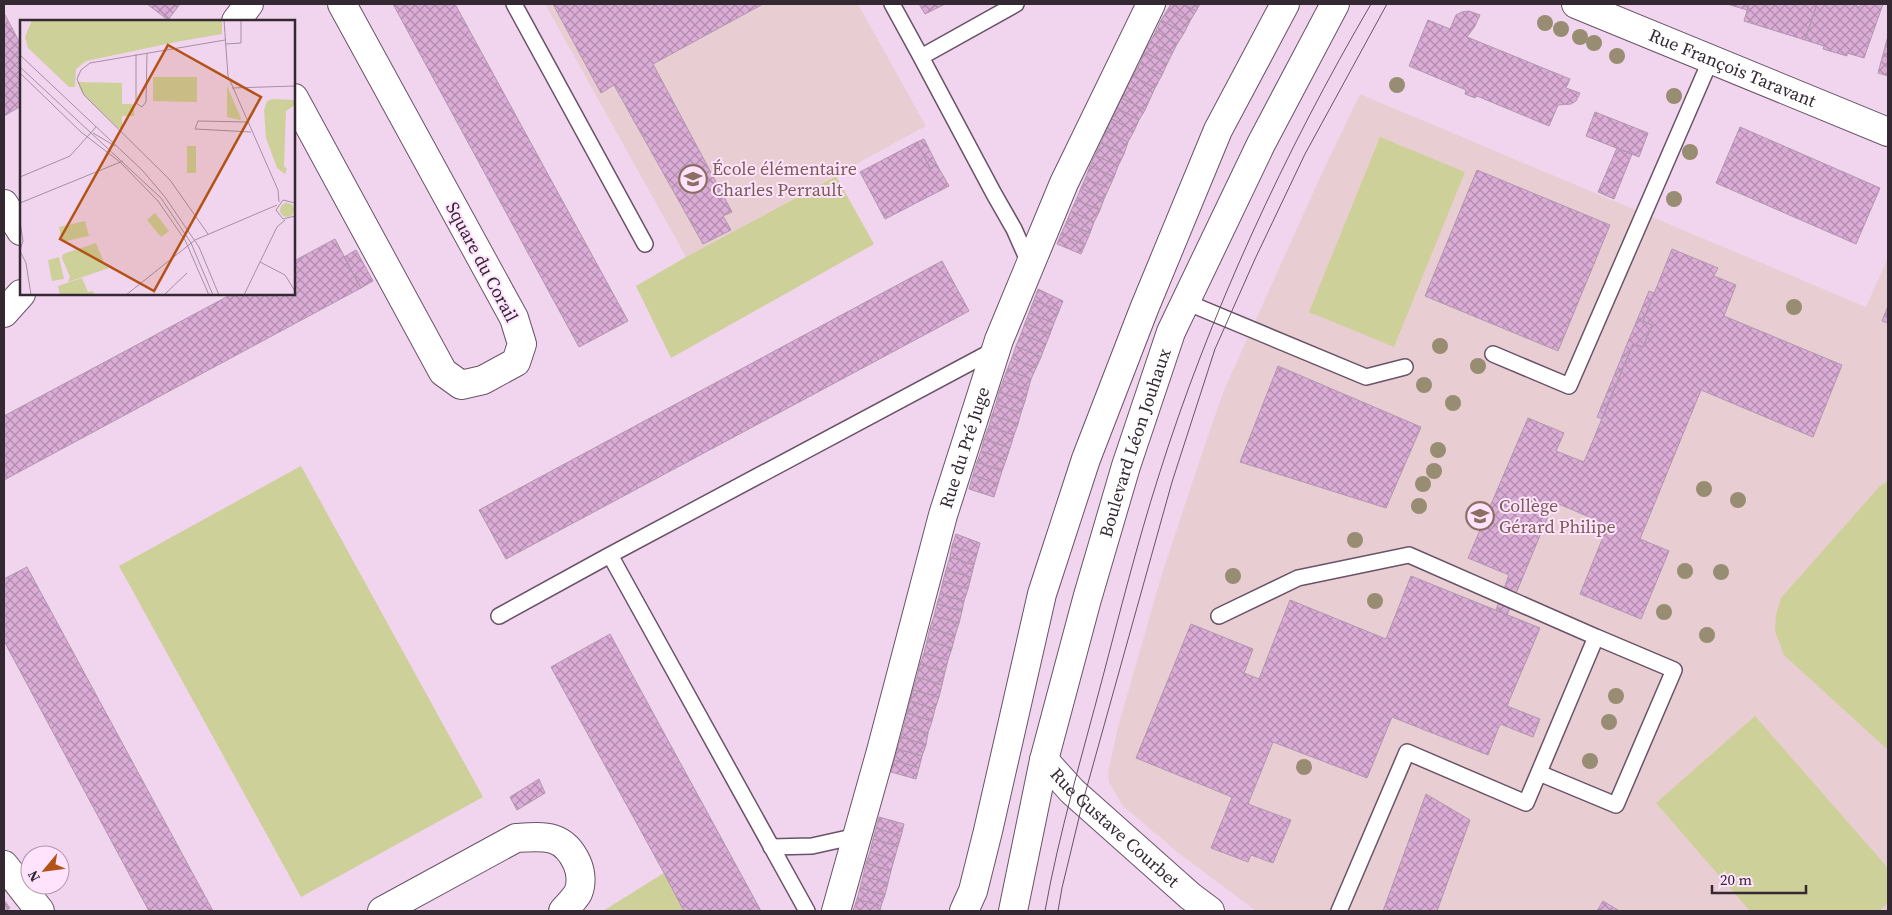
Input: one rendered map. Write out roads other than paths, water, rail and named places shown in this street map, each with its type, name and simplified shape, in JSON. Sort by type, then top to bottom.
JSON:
[{"type":"street","name":"Square du Corail","points":[[295,100],[443,372],[461,385],[483,380],[516,362],[522,344],[514,318],[342,4]]},
{"type":"street","name":"Rue du Pré Juge","points":[[836,911],[943,515],[996,349],[1064,184],[1151,4]]},
{"type":"street","name":"Boulevard Léon Jouhaux","points":[[964,911],[973,891],[988,831],[1042,594],[1086,459],[1144,309],[1218,130],[1285,4]]},
{"type":"street","name":"Boulevard Léon Jouhaux","points":[[1013,911],[1044,760],[1087,599],[1126,466],[1171,332],[1261,144],[1335,4]]},
{"type":"street","name":"Rue François Taravant","points":[[1576,4],[1888,132]]},
{"type":"street","points":[[4,204],[20,229]]},
{"type":"street","points":[[4,312],[20,295]]},
{"type":"street","name":"Rue Gustave Courbet","points":[[1044,760],[1083,801],[1210,911]]},
{"type":"street","points":[[382,911],[516,838],[535,837],[557,840],[572,850],[582,873],[578,892],[563,911]]},
{"type":"street","points":[[4,865],[40,911]]},
{"type":"lane","points":[[514,4],[645,244]]},
{"type":"lane","points":[[892,4],[1014,229],[1030,265]]},
{"type":"lane","points":[[921,56],[1016,4]]},
{"type":"lane","points":[[1493,354],[1569,386],[1711,59]]},
{"type":"lane","points":[[1186,302],[1366,377],[1406,367]]},
{"type":"lane","points":[[499,616],[782,462],[996,349]]},
{"type":"lane","points":[[610,555],[806,911]]},
{"type":"lane","points":[[1219,616],[1298,578],[1409,555],[1674,670],[1616,805],[1539,773]]},
{"type":"lane","points":[[1339,911],[1407,752],[1526,803],[1596,637]]},
{"type":"lane","points":[[771,847],[812,846],[857,836]]},
{"type":"tram line","points":[[1045,911],[1064,824],[1129,578],[1150,503],[1178,417],[1225,295],[1251,235],[1309,117],[1371,4]]},
{"type":"tram line","points":[[1058,911],[1083,801],[1172,482],[1215,349],[1305,154],[1387,4]]},
{"type":"place","name":"École élémentaire Charles Perrault","points":[[693,179]]},
{"type":"place","name":"Collège Gérard Philipe","points":[[1480,516]]}]
